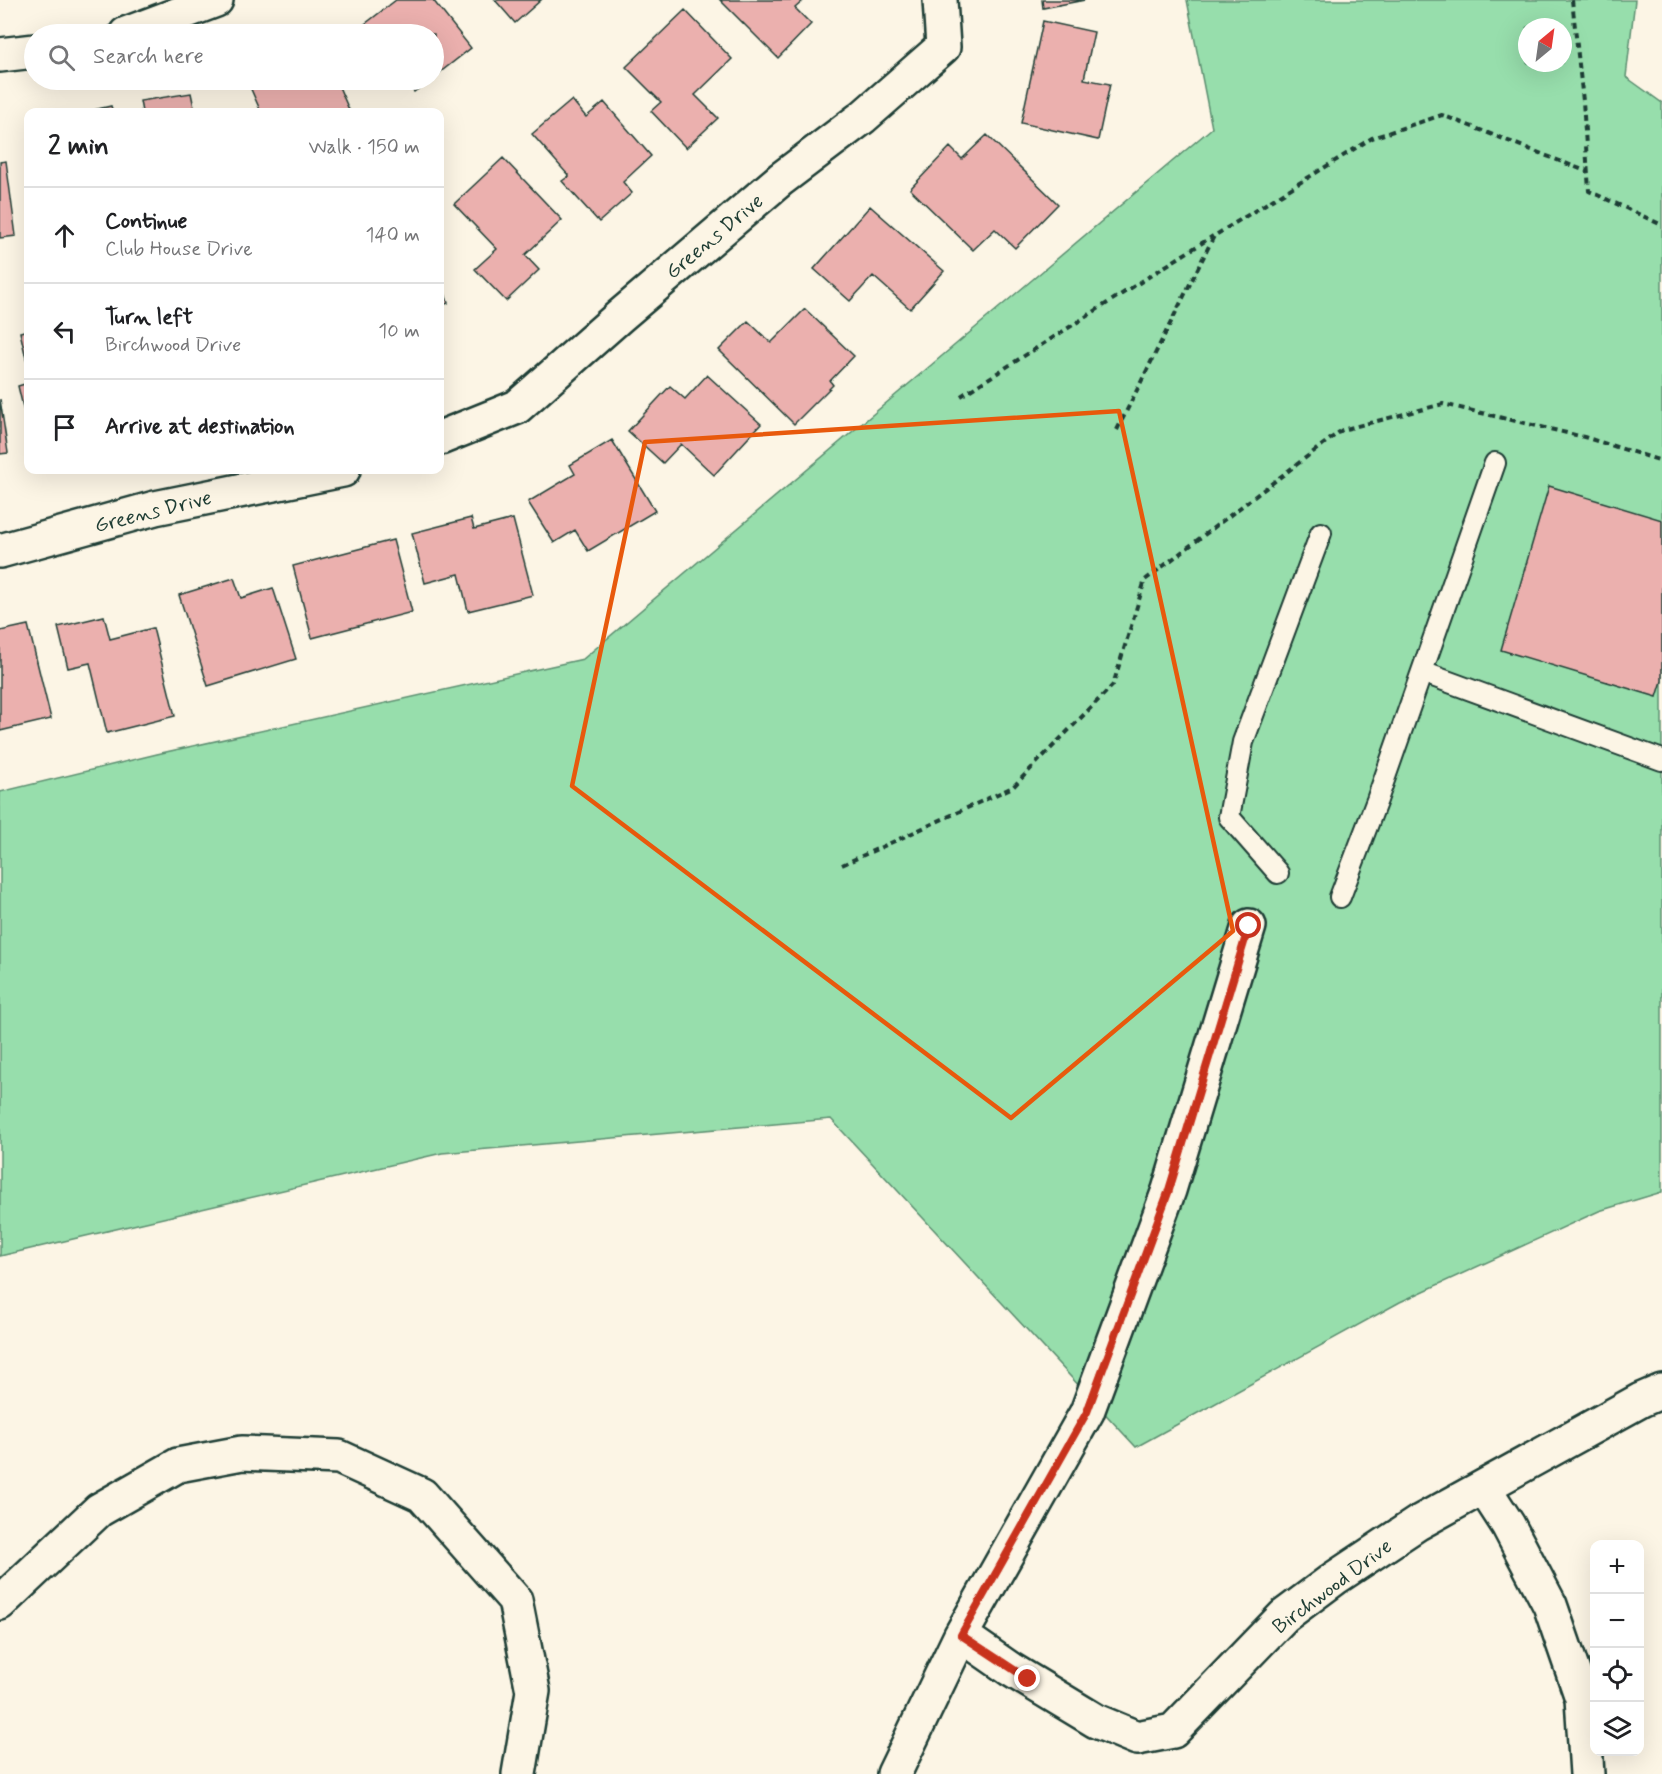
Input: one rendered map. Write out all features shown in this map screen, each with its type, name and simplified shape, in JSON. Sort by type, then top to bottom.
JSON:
[{"type":"street","points":[[152,24],[216,0]]},
{"type":"street","name":"Greens Drive","points":[[444,436],[517,407],[772,186],[863,117],[934,55],[943,47],[940,0]]},
{"type":"street","points":[[0,55],[24,52]]},
{"type":"street","name":"Greens Drive","points":[[0,551],[155,508],[323,474]]},
{"type":"street","points":[[894,1774],[961,1635],[1087,1412],[1169,1190],[1249,926]]},
{"type":"street","name":"Birchwood Drive","points":[[961,1635],[1010,1669],[1096,1721],[1137,1738],[1173,1731],[1284,1616],[1335,1578],[1418,1523],[1641,1400],[1662,1391]]},
{"type":"street","points":[[0,1603],[99,1510],[178,1465],[242,1453],[339,1457],[422,1495],[515,1600],[533,1691],[519,1774]]},
{"type":"street","points":[[1484,1488],[1508,1525],[1550,1605],[1582,1698],[1587,1774]]},
{"type":"lane","points":[[1340,897],[1495,462]]},
{"type":"lane","points":[[1278,873],[1229,817],[1243,742],[1321,533]]},
{"type":"lane","points":[[1422,672],[1662,760]]},
{"type":"path","points":[[1572,0],[1583,100],[1589,191],[1662,225]]},
{"type":"path","points":[[961,396],[1372,138],[1442,115],[1588,172]]},
{"type":"path","points":[[1117,430],[1214,236]]},
{"type":"path","points":[[842,865],[1012,787],[1113,685],[1144,580],[1342,430],[1443,404],[1584,437],[1662,460]]},
{"type":"highlighted area","points":[[1119,411],[1233,931],[1011,1118],[572,786],[645,442]]},
{"type":"green space","points":[[1187,0],[1635,0],[1626,77],[1662,103],[1662,1192],[1599,1211],[1400,1302],[1136,1447],[831,1119],[442,1153],[0,1256],[0,792],[157,754],[583,659],[1212,128]]},
{"type":"building","points":[[396,0],[433,0],[471,48],[444,69],[444,24],[365,24]]},
{"type":"building","points":[[495,0],[541,0],[515,23]]},
{"type":"building","points":[[720,0],[804,0],[795,8],[811,24],[778,58]]},
{"type":"building","points":[[1042,0],[1085,0],[1043,8]]},
{"type":"building","points":[[685,10],[732,59],[695,95],[718,118],[686,148],[651,111],[661,102],[626,67]]},
{"type":"building","points":[[1043,21],[1094,32],[1084,79],[1110,84],[1098,140],[1021,123]]},
{"type":"building","points":[[251,90],[340,90],[348,108],[259,108]]},
{"type":"building","points":[[191,93],[194,108],[141,108],[140,101]]},
{"type":"building","points":[[572,100],[586,117],[604,102],[651,156],[623,182],[632,193],[599,222],[562,181],[569,176],[532,134]]},
{"type":"building","points":[[987,135],[1058,204],[1015,248],[995,229],[973,250],[910,189],[950,147],[962,159]]},
{"type":"building","points":[[503,158],[562,220],[525,255],[539,270],[506,301],[475,269],[497,249],[454,204]]},
{"type":"building","points":[[6,161],[16,236],[0,238],[0,162]]},
{"type":"building","points":[[870,206],[944,271],[910,309],[873,276],[850,301],[814,269]]},
{"type":"building","points":[[444,290],[448,303],[444,304]]},
{"type":"building","points":[[805,309],[854,356],[830,381],[833,385],[794,424],[719,350],[748,321],[771,343]]},
{"type":"building","points":[[24,331],[24,350],[20,332]]},
{"type":"building","points":[[707,375],[761,424],[714,475],[681,444],[663,463],[628,431],[670,386],[685,399]]},
{"type":"building","points":[[24,384],[24,411],[18,386]]},
{"type":"building","points":[[0,399],[8,453],[0,454]]},
{"type":"building","points":[[612,440],[655,511],[588,551],[575,530],[554,543],[528,502],[575,474],[570,465]]},
{"type":"building","points":[[1549,486],[1662,520],[1662,681],[1657,697],[1501,650]]},
{"type":"building","points":[[471,518],[474,529],[513,519],[533,595],[468,611],[459,574],[425,583],[412,533]]},
{"type":"building","points":[[393,540],[412,612],[312,638],[293,566]]},
{"type":"building","points":[[234,578],[241,598],[273,588],[296,659],[208,686],[179,595]]},
{"type":"building","points":[[104,616],[110,639],[153,628],[175,716],[107,733],[90,663],[68,668],[58,627]]},
{"type":"building","points":[[28,625],[51,719],[0,731],[0,631]]},
{"type":"route","points":[[1028,1679],[961,1635],[1087,1412],[1169,1190],[1249,926]]}]
